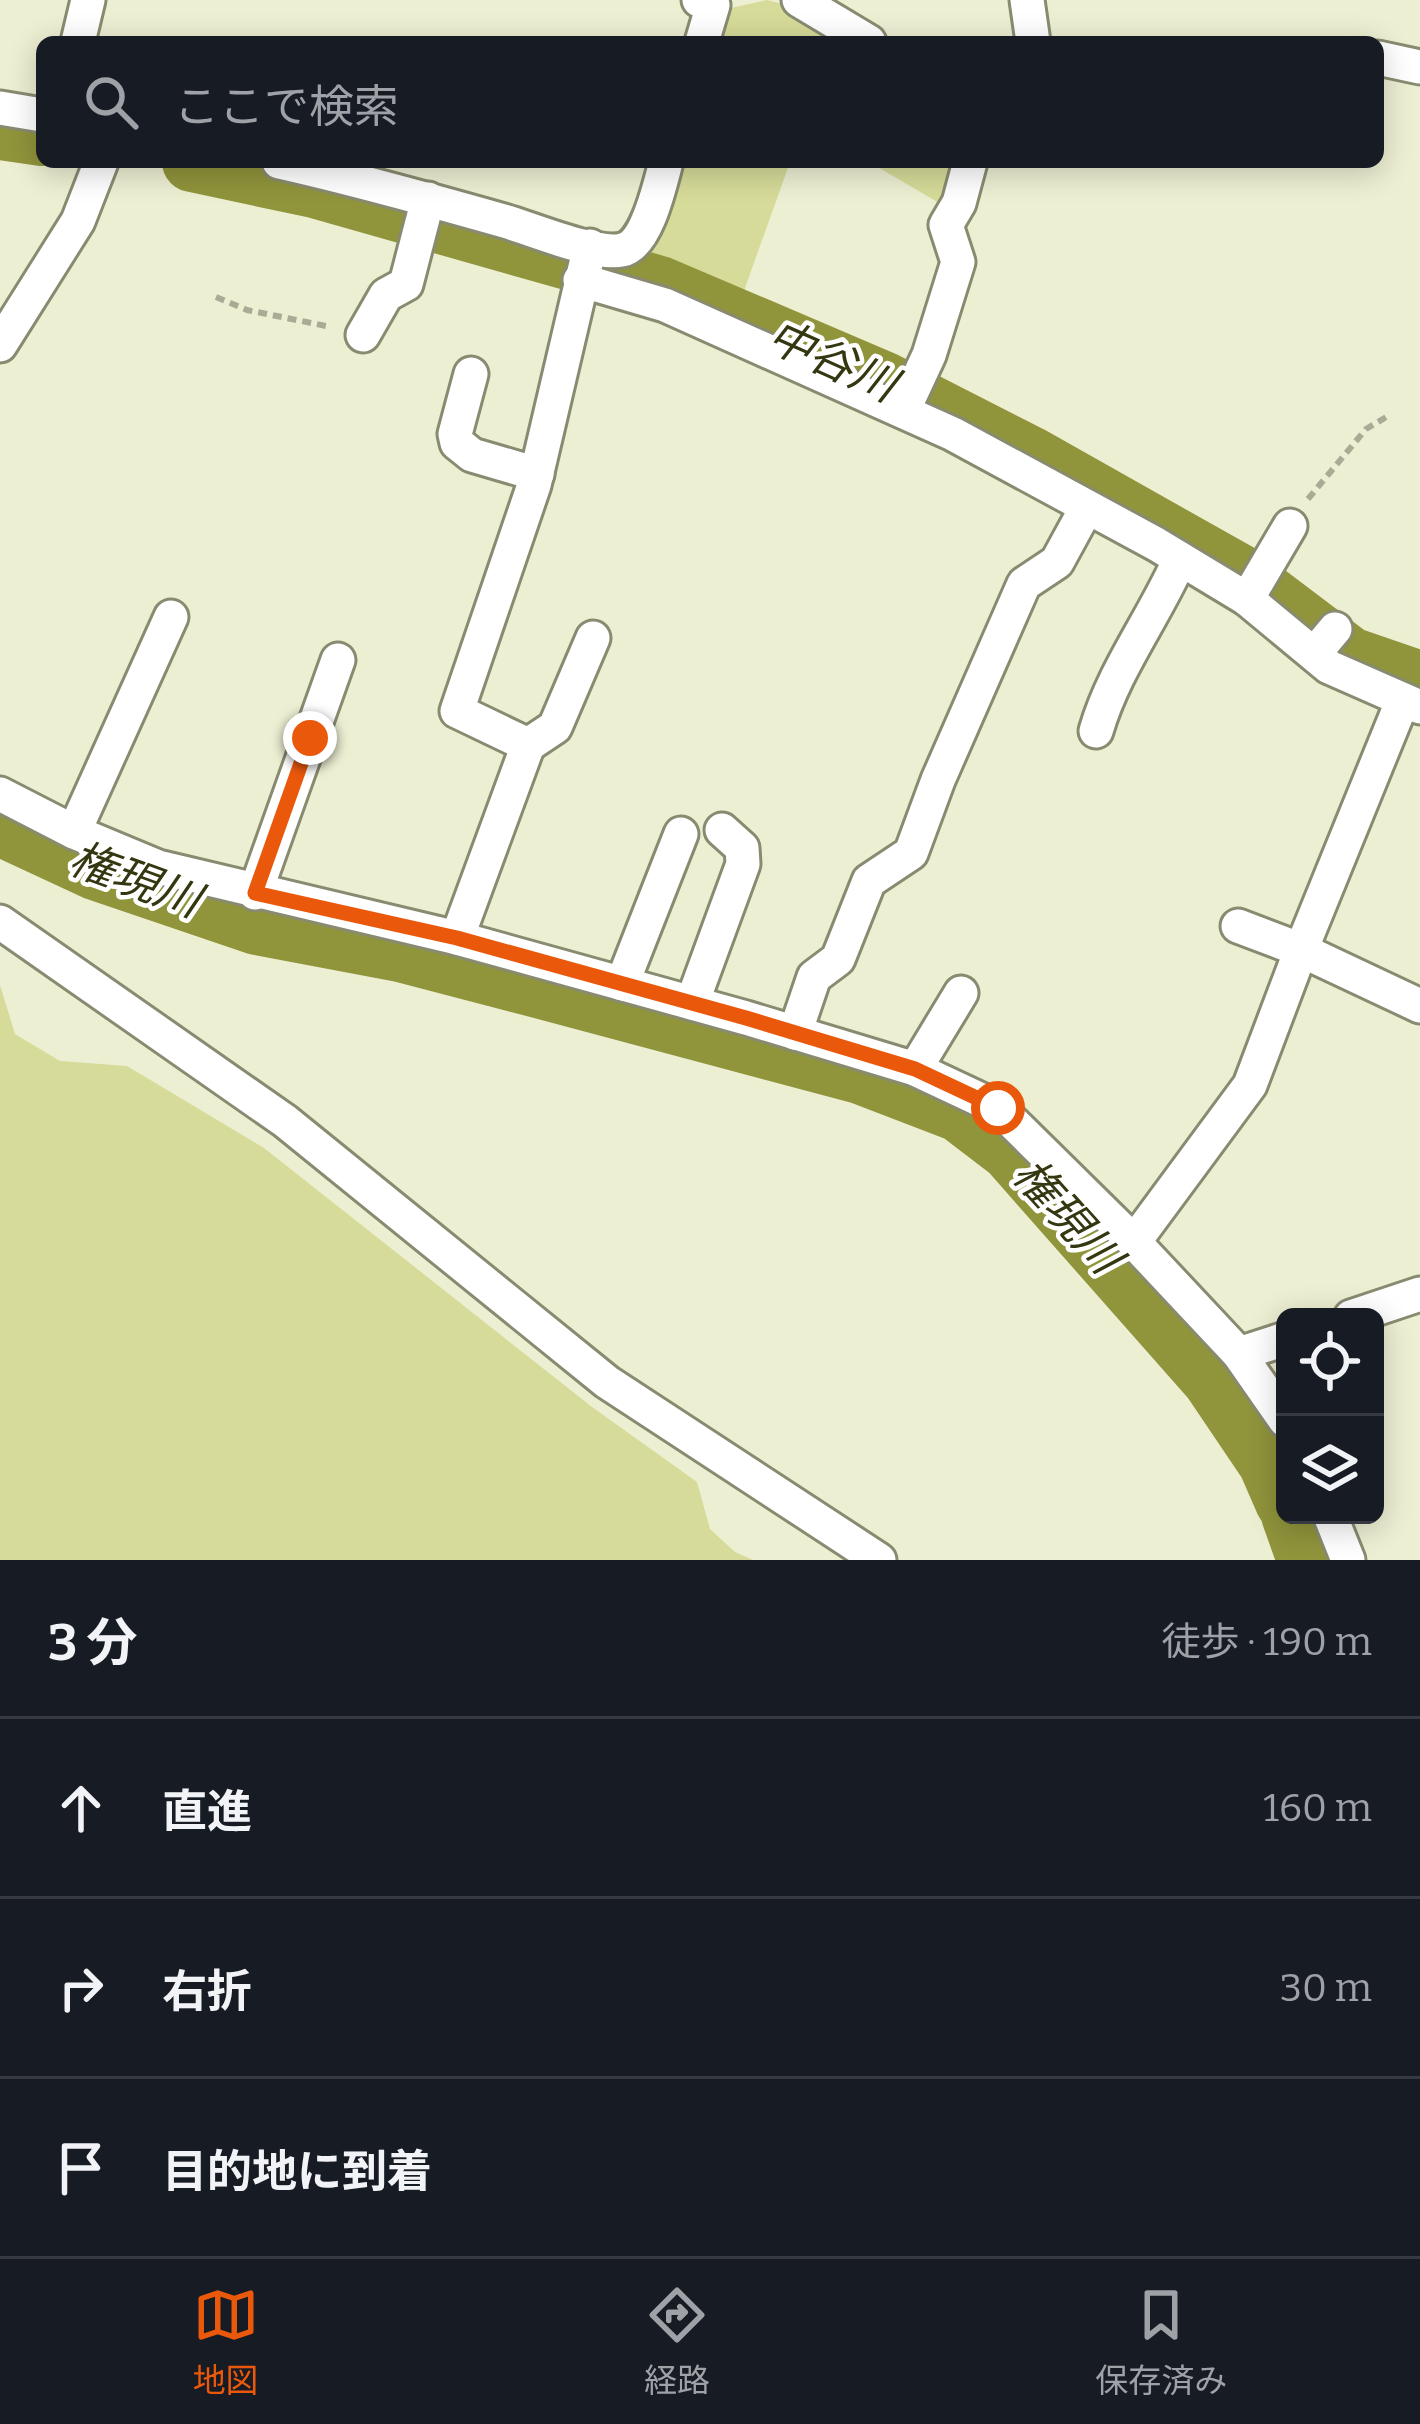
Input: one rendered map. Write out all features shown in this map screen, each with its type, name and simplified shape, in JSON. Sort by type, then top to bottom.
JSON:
[{"type":"street","points":[[79,36],[88,0]]},
{"type":"street","points":[[799,0],[859,36]]},
{"type":"street","points":[[1027,0],[1032,36]]},
{"type":"street","points":[[704,36],[713,2]]},
{"type":"street","points":[[1384,59],[1420,67]]},
{"type":"street","points":[[0,108],[36,114]]},
{"type":"street","points":[[0,345],[78,221],[98,168]]},
{"type":"street","points":[[296,168],[585,264],[665,305],[909,399],[1323,643],[1329,667],[1411,705],[1300,950],[1250,1085],[1134,1242]]},
{"type":"street","points":[[585,264],[635,243],[652,211],[665,168]]},
{"type":"street","points":[[909,399],[958,262],[946,225],[959,202],[968,168]]},
{"type":"street","points":[[364,335],[386,296],[406,284],[424,212]]},
{"type":"street","points":[[528,745],[457,711],[537,474],[585,264]]},
{"type":"street","points":[[471,374],[457,442],[472,455],[537,474]]},
{"type":"street","points":[[795,1033],[814,976],[838,959],[869,881],[910,853],[1024,584],[1057,562],[1087,507]]},
{"type":"street","points":[[1247,599],[1290,526]]},
{"type":"street","points":[[1096,731],[1107,692],[1180,559]]},
{"type":"street","points":[[74,832],[171,617]]},
{"type":"street","points":[[457,938],[528,745],[555,728],[592,638]]},
{"type":"street","points":[[255,893],[338,660]]},
{"type":"street","points":[[0,794],[158,867],[457,938],[692,1003],[915,1069],[998,1108],[1239,1354],[1282,1416]]},
{"type":"street","points":[[692,1003],[743,864],[742,848],[722,830]]},
{"type":"street","points":[[622,984],[681,834]]},
{"type":"street","points":[[0,922],[285,1121],[607,1382],[879,1560]]},
{"type":"street","points":[[1238,926],[1420,1006]]},
{"type":"street","points":[[915,1069],[961,993]]},
{"type":"street","points":[[1379,1308],[1420,1294]]},
{"type":"street","points":[[1239,1354],[1276,1342]]},
{"type":"street","points":[[1334,1524],[1348,1560]]},
{"type":"path","points":[[216,297],[247,310],[364,335]]},
{"type":"path","points":[[1290,526],[1366,429],[1388,416]]},
{"type":"green space","points":[[767,0],[795,7],[838,36],[722,36],[731,8]]},
{"type":"green space","points":[[679,168],[788,168],[740,302],[650,258]]},
{"type":"green space","points":[[879,168],[960,168],[946,207]]},
{"type":"green space","points":[[0,985],[15,1034],[60,1061],[127,1066],[264,1148],[592,1407],[697,1482],[710,1529],[735,1552],[753,1560],[0,1560]]},
{"type":"waterway","name":"中谷川","points":[[0,130],[36,135]]},
{"type":"waterway","name":"中谷川","points":[[220,168],[314,188],[660,286],[883,381],[1030,456],[1243,576],[1350,657],[1420,681]]},
{"type":"waterway","name":"権現川","points":[[0,826],[95,870],[257,925],[400,952],[534,987],[860,1074],[959,1112],[1010,1151],[1212,1380],[1276,1481]]},
{"type":"waterway","name":"権現川","points":[[1294,1524],[1307,1560]]},
{"type":"route","points":[[310,738],[255,893],[457,938],[746,1018],[915,1069],[998,1108]]}]
